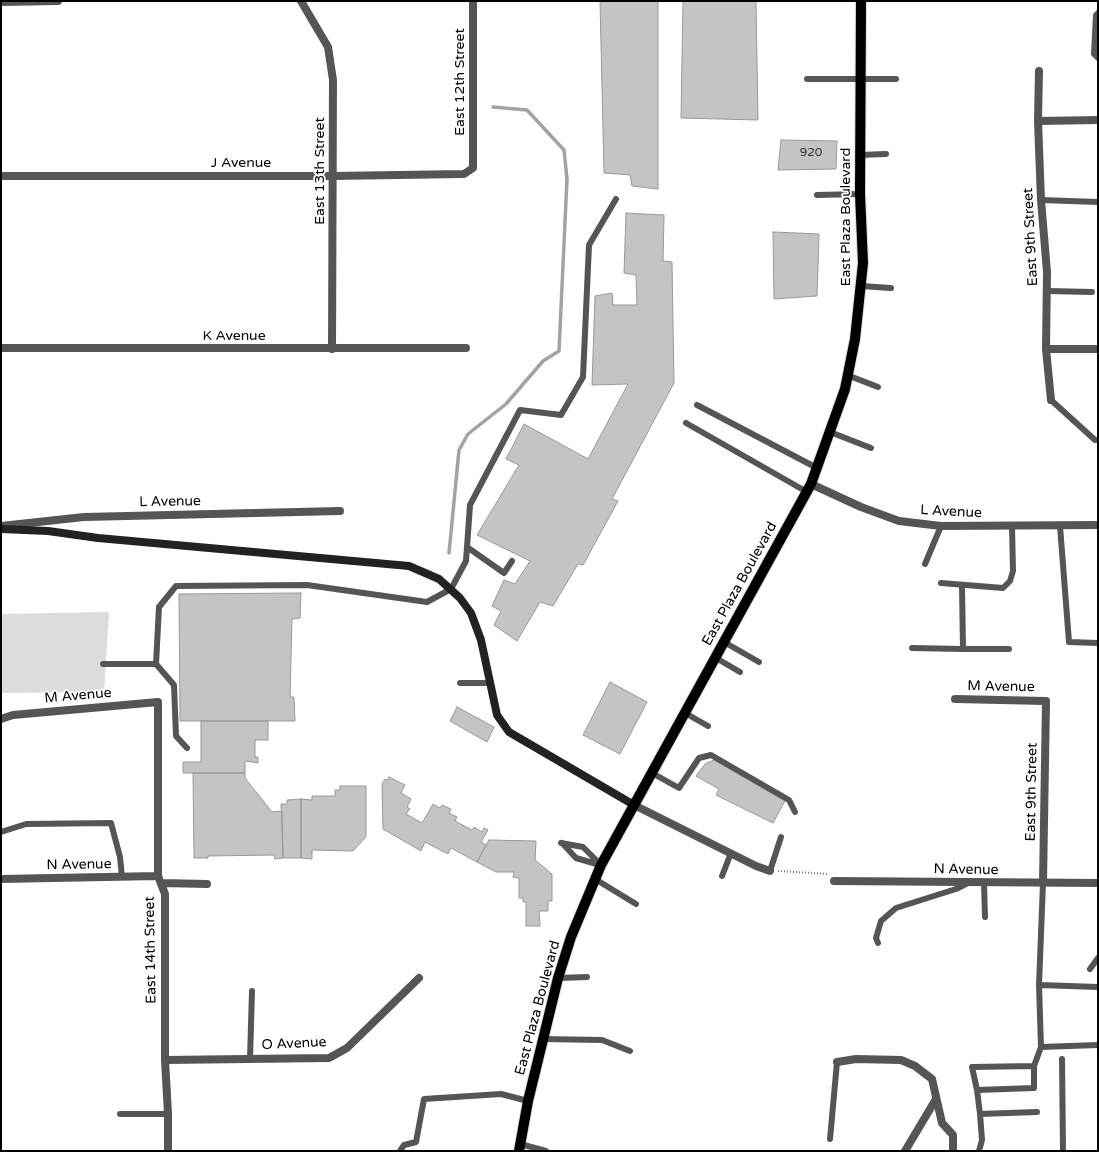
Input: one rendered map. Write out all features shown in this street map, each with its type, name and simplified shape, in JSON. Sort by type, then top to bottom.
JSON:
[{"type":"main road","name":"East Plaza Boulevard","points":[[520,1147],[528,1101],[558,978],[571,937],[595,879],[634,805],[809,488],[845,389],[855,339],[863,263],[860,194],[861,1]]},
{"type":"street","points":[[1,2],[58,1]]},
{"type":"street","name":"East 13th Street","points":[[301,1],[328,47],[332,80],[332,350]]},
{"type":"street","name":"East 12th Street","points":[[473,1],[474,163]]},
{"type":"street","name":"East 9th Street","points":[[1039,71],[1038,121],[1041,200],[1047,272],[1046,349],[1051,400]]},
{"type":"street","points":[[1038,121],[1098,120]]},
{"type":"street","name":"J Avenue","points":[[1,176],[333,176],[464,174],[473,168],[474,163]]},
{"type":"street","name":"K Avenue","points":[[1,348],[332,350],[466,348]]},
{"type":"street","points":[[1046,349],[1098,349]]},
{"type":"street","name":"L Avenue","points":[[809,488],[899,520],[941,526],[1098,525]]},
{"type":"street","name":"L Avenue","points":[[1,528],[84,517],[340,511]]},
{"type":"street","points":[[1,528],[48,531],[98,538],[409,566],[439,579],[460,598],[471,613],[481,640],[497,715],[509,732],[634,805],[756,866],[770,870]]},
{"type":"street","name":"M Avenue","points":[[955,699],[1046,701]]},
{"type":"street","name":"East 9th Street","points":[[1043,883],[1046,701]]},
{"type":"street","name":"M Avenue","points":[[1,719],[13,715],[158,702]]},
{"type":"street","name":"East 14th Street","points":[[158,702],[160,880],[165,894],[165,1060],[168,1114],[168,1151]]},
{"type":"street","name":"N Avenue","points":[[1,879],[122,877],[206,884]]},
{"type":"street","name":"N Avenue","points":[[834,880],[968,883],[1098,883]]},
{"type":"street","name":"O Avenue","points":[[165,1060],[329,1058],[346,1048],[419,978]]},
{"type":"street","points":[[837,1062],[856,1058],[901,1060],[916,1066],[932,1079],[942,1123],[953,1135],[953,1151]]},
{"type":"street","points":[[904,1151],[936,1099]]},
{"type":"lane","points":[[1098,13],[1096,15],[1094,54],[1098,58]]},
{"type":"lane","points":[[807,79],[896,79]]},
{"type":"lane","points":[[860,155],[886,154]]},
{"type":"lane","points":[[817,195],[860,194]]},
{"type":"lane","points":[[187,748],[176,736],[174,685],[156,664],[159,607],[176,586],[307,585],[427,602],[451,589],[466,561],[470,505],[520,410],[561,415],[583,377],[590,245],[616,199]]},
{"type":"lane","points":[[1041,200],[1098,202]]},
{"type":"lane","points":[[861,286],[891,288]]},
{"type":"lane","points":[[1047,291],[1092,292]]},
{"type":"lane","points":[[848,375],[878,387]]},
{"type":"lane","points":[[1051,400],[1095,440],[1098,440]]},
{"type":"lane","points":[[697,405],[817,468]]},
{"type":"lane","points":[[686,423],[809,488]]},
{"type":"lane","points":[[830,432],[871,448]]},
{"type":"lane","points":[[925,564],[941,526]]},
{"type":"lane","points":[[941,583],[962,586],[1003,588],[1010,581],[1013,571],[1012,526]]},
{"type":"lane","points":[[1060,526],[1069,642],[1098,643]]},
{"type":"lane","points":[[467,547],[504,573],[512,562]]},
{"type":"lane","points":[[962,586],[963,649]]},
{"type":"lane","points":[[724,642],[759,662]]},
{"type":"lane","points":[[912,648],[1009,649]]},
{"type":"lane","points":[[716,658],[740,672]]},
{"type":"lane","points":[[103,664],[156,664]]},
{"type":"lane","points":[[460,683],[490,683]]},
{"type":"lane","points":[[685,713],[708,726]]},
{"type":"lane","points":[[652,773],[680,788],[699,758],[711,755],[789,800],[794,812]]},
{"type":"lane","points":[[1,832],[26,824],[111,823],[120,857],[122,877]]},
{"type":"lane","points":[[770,870],[781,837]]},
{"type":"lane","points":[[561,843],[583,848],[601,866],[576,858],[561,843]]},
{"type":"lane","points":[[722,876],[731,854]]},
{"type":"lane","points":[[595,879],[636,904]]},
{"type":"lane","points":[[878,943],[876,938],[881,921],[896,908],[956,889],[968,883]]},
{"type":"lane","points":[[984,883],[985,916]]},
{"type":"lane","points":[[977,1090],[1034,1088],[1034,1066],[1041,1047],[1039,985],[1043,883]]},
{"type":"lane","points":[[1090,969],[1098,958]]},
{"type":"lane","points":[[558,978],[587,977]]},
{"type":"lane","points":[[1039,985],[1098,987]]},
{"type":"lane","points":[[250,1059],[252,991]]},
{"type":"lane","points":[[543,1040],[602,1040],[630,1051]]},
{"type":"lane","points":[[1041,1047],[1098,1045]]},
{"type":"lane","points":[[1062,1059],[1063,1151]]},
{"type":"lane","points":[[830,1139],[837,1062]]},
{"type":"lane","points":[[979,1151],[982,1140],[980,1114],[972,1067],[1034,1066]]},
{"type":"lane","points":[[400,1151],[404,1145],[416,1142],[424,1099],[501,1094],[528,1101]]},
{"type":"lane","points":[[980,1114],[1037,1112]]},
{"type":"lane","points":[[120,1114],[168,1114]]},
{"type":"lane","points":[[520,1147],[546,1151]]},
{"type":"path","points":[[770,870],[834,874],[834,880]]},
{"type":"shaded area","points":[[109,612],[104,692],[1,693],[1,614]]},
{"type":"building","points":[[600,1],[658,1],[658,189],[632,186],[630,175],[604,173]]},
{"type":"building","points":[[683,1],[756,1],[758,120],[681,118]]},
{"type":"building","points":[[781,140],[837,141],[836,169],[778,170]]},
{"type":"building","points":[[626,213],[664,215],[663,261],[672,262],[674,383],[612,499],[618,501],[583,565],[578,564],[553,606],[540,602],[517,641],[494,625],[501,611],[492,606],[504,580],[515,584],[530,561],[477,535],[519,465],[506,459],[524,424],[588,459],[628,384],[592,385],[595,296],[612,293],[613,305],[637,305],[636,275],[624,273]]},
{"type":"building","points":[[773,232],[819,234],[817,296],[774,299]]},
{"type":"building","points":[[301,593],[300,618],[292,619],[290,697],[294,697],[295,721],[180,721],[179,594]]},
{"type":"building","points":[[610,682],[647,702],[620,754],[583,735]]},
{"type":"building","points":[[457,707],[494,727],[487,742],[450,721]]},
{"type":"building","points":[[201,721],[268,721],[268,740],[255,740],[255,757],[258,757],[258,763],[245,761],[245,773],[183,773],[183,762],[201,762]]},
{"type":"building","points":[[714,760],[785,801],[773,823],[716,795],[719,789],[696,776],[705,764]]},
{"type":"building","points":[[193,773],[245,773],[245,778],[272,812],[282,811],[283,858],[275,859],[274,855],[208,856],[208,858],[194,858]]},
{"type":"building","points":[[389,777],[405,785],[401,793],[411,799],[407,807],[410,809],[406,814],[422,823],[433,804],[440,808],[442,805],[451,809],[449,813],[457,817],[455,821],[472,830],[474,827],[482,832],[484,828],[488,830],[481,842],[486,845],[477,862],[451,848],[448,854],[425,842],[421,851],[383,829],[382,784],[385,779],[388,780]]},
{"type":"building","points":[[340,786],[366,786],[366,837],[353,851],[312,850],[312,859],[301,858],[301,799],[312,800],[312,796],[335,796],[335,790],[340,790]]},
{"type":"building","points":[[301,799],[301,858],[283,858],[281,804],[287,804],[287,800]]},
{"type":"building","points":[[489,840],[536,841],[535,860],[552,874],[552,901],[548,901],[548,911],[539,911],[540,926],[526,926],[526,902],[523,902],[523,898],[519,898],[519,878],[513,877],[514,872],[496,872],[477,862]]},
{"type":"waterway","points":[[449,553],[459,450],[468,434],[506,404],[543,361],[559,351],[567,179],[564,150],[527,110],[493,107]]}]
